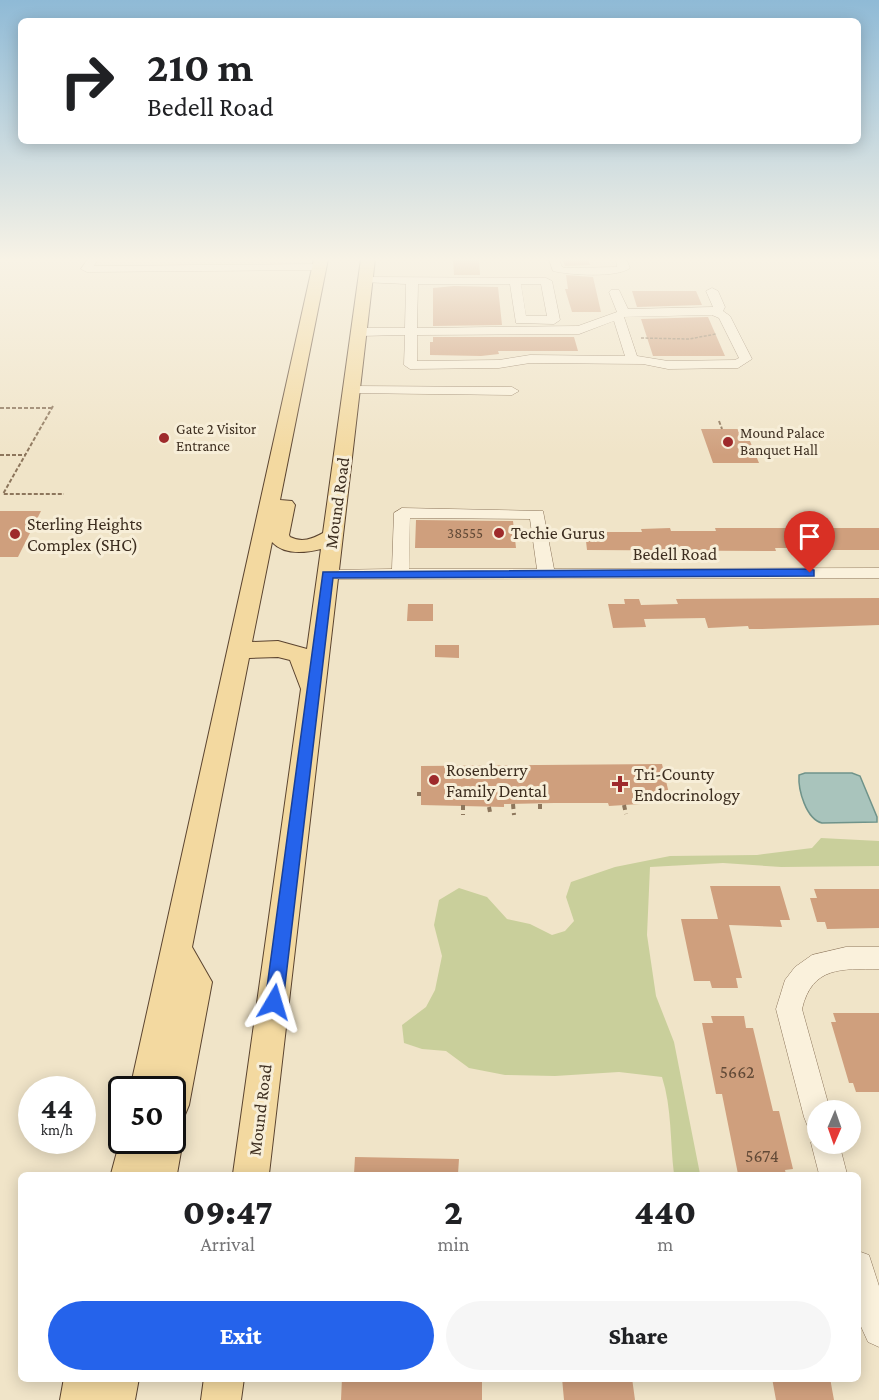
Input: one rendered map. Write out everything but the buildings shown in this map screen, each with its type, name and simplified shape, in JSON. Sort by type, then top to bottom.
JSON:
[{"type":"main road","points":[[150,1076],[307,324]]},
{"type":"main road","name":"Mound Road","points":[[251,1172],[360,324]]},
{"type":"main road","points":[[293,389],[307,399],[279,536],[281,541],[293,547],[316,546],[332,536]]},
{"type":"main road","points":[[239,651],[278,649],[300,655],[313,689]]},
{"type":"main road","points":[[177,951],[197,982],[178,1076]]},
{"type":"main road","points":[[129,1172],[133,1154]]},
{"type":"main road","points":[[159,1172],[163,1154]]},
{"type":"main road","points":[[80,1400],[83,1382]]},
{"type":"main road","points":[[115,1400],[118,1382]]},
{"type":"main road","points":[[221,1400],[223,1382]]},
{"type":"street","points":[[410,324],[410,365],[499,364],[599,351],[632,360],[668,364],[742,363],[746,359],[728,324]]},
{"type":"street","points":[[359,332],[579,330],[596,324]]},
{"type":"street","points":[[622,324],[632,360]]},
{"type":"street","points":[[588,328],[595,333],[599,351]]},
{"type":"street","points":[[352,390],[512,391]]},
{"type":"street","points":[[400,574],[402,513],[537,514],[546,574]]},
{"type":"street","name":"Bedell Road","points":[[327,575],[879,573]]},
{"type":"street","points":[[813,1100],[789,1010],[794,988],[804,975],[821,963],[846,958],[879,958]]},
{"type":"street","points":[[828,1154],[832,1172]]},
{"type":"street","points":[[861,1277],[871,1314],[879,1331]]},
{"type":"path","points":[[669,334],[670,339]]},
{"type":"path","points":[[640,338],[670,339],[716,334]]},
{"type":"path","points":[[0,408],[52,407],[0,498]]},
{"type":"path","points":[[719,421],[722,429]]},
{"type":"path","points":[[0,455],[25,455]]},
{"type":"path","points":[[756,456],[761,456]]},
{"type":"path","points":[[3,494],[64,494]]},
{"type":"path","points":[[513,804],[514,815]]},
{"type":"path","points":[[540,804],[540,811]]},
{"type":"path","points":[[463,805],[463,815]]},
{"type":"path","points":[[624,805],[626,814]]},
{"type":"green space","points":[[821,838],[879,841],[879,866],[781,867],[723,863],[650,867],[647,935],[656,996],[674,1042],[700,1172],[674,1172],[669,1113],[662,1077],[619,1072],[555,1076],[505,1075],[469,1068],[446,1051],[422,1049],[404,1043],[402,1025],[426,1007],[435,990],[442,956],[434,925],[439,900],[459,888],[487,897],[507,919],[530,924],[552,935],[565,931],[574,921],[566,897],[571,882],[615,867],[670,856],[757,855],[812,848]]},
{"type":"water","points":[[852,773],[860,776],[877,822],[822,823],[816,820],[807,810],[800,788],[799,775]]},
{"type":"place","name":"Gate 2 Visitor Entrance","points":[[164,438]]},
{"type":"place","name":"Mound Palace Banquet Hall","points":[[728,442]]},
{"type":"place","name":"Techie Gurus","points":[[499,533]]},
{"type":"place","name":"Sterling Heights Complex (SHC)","points":[[15,534]]},
{"type":"place","name":"Rosenberry Family Dental","points":[[434,780]]},
{"type":"place","name":"Tri-County Endocrinology","points":[[620,784]]},
{"type":"route","points":[[274,1002],[327,575],[810,573]]}]
